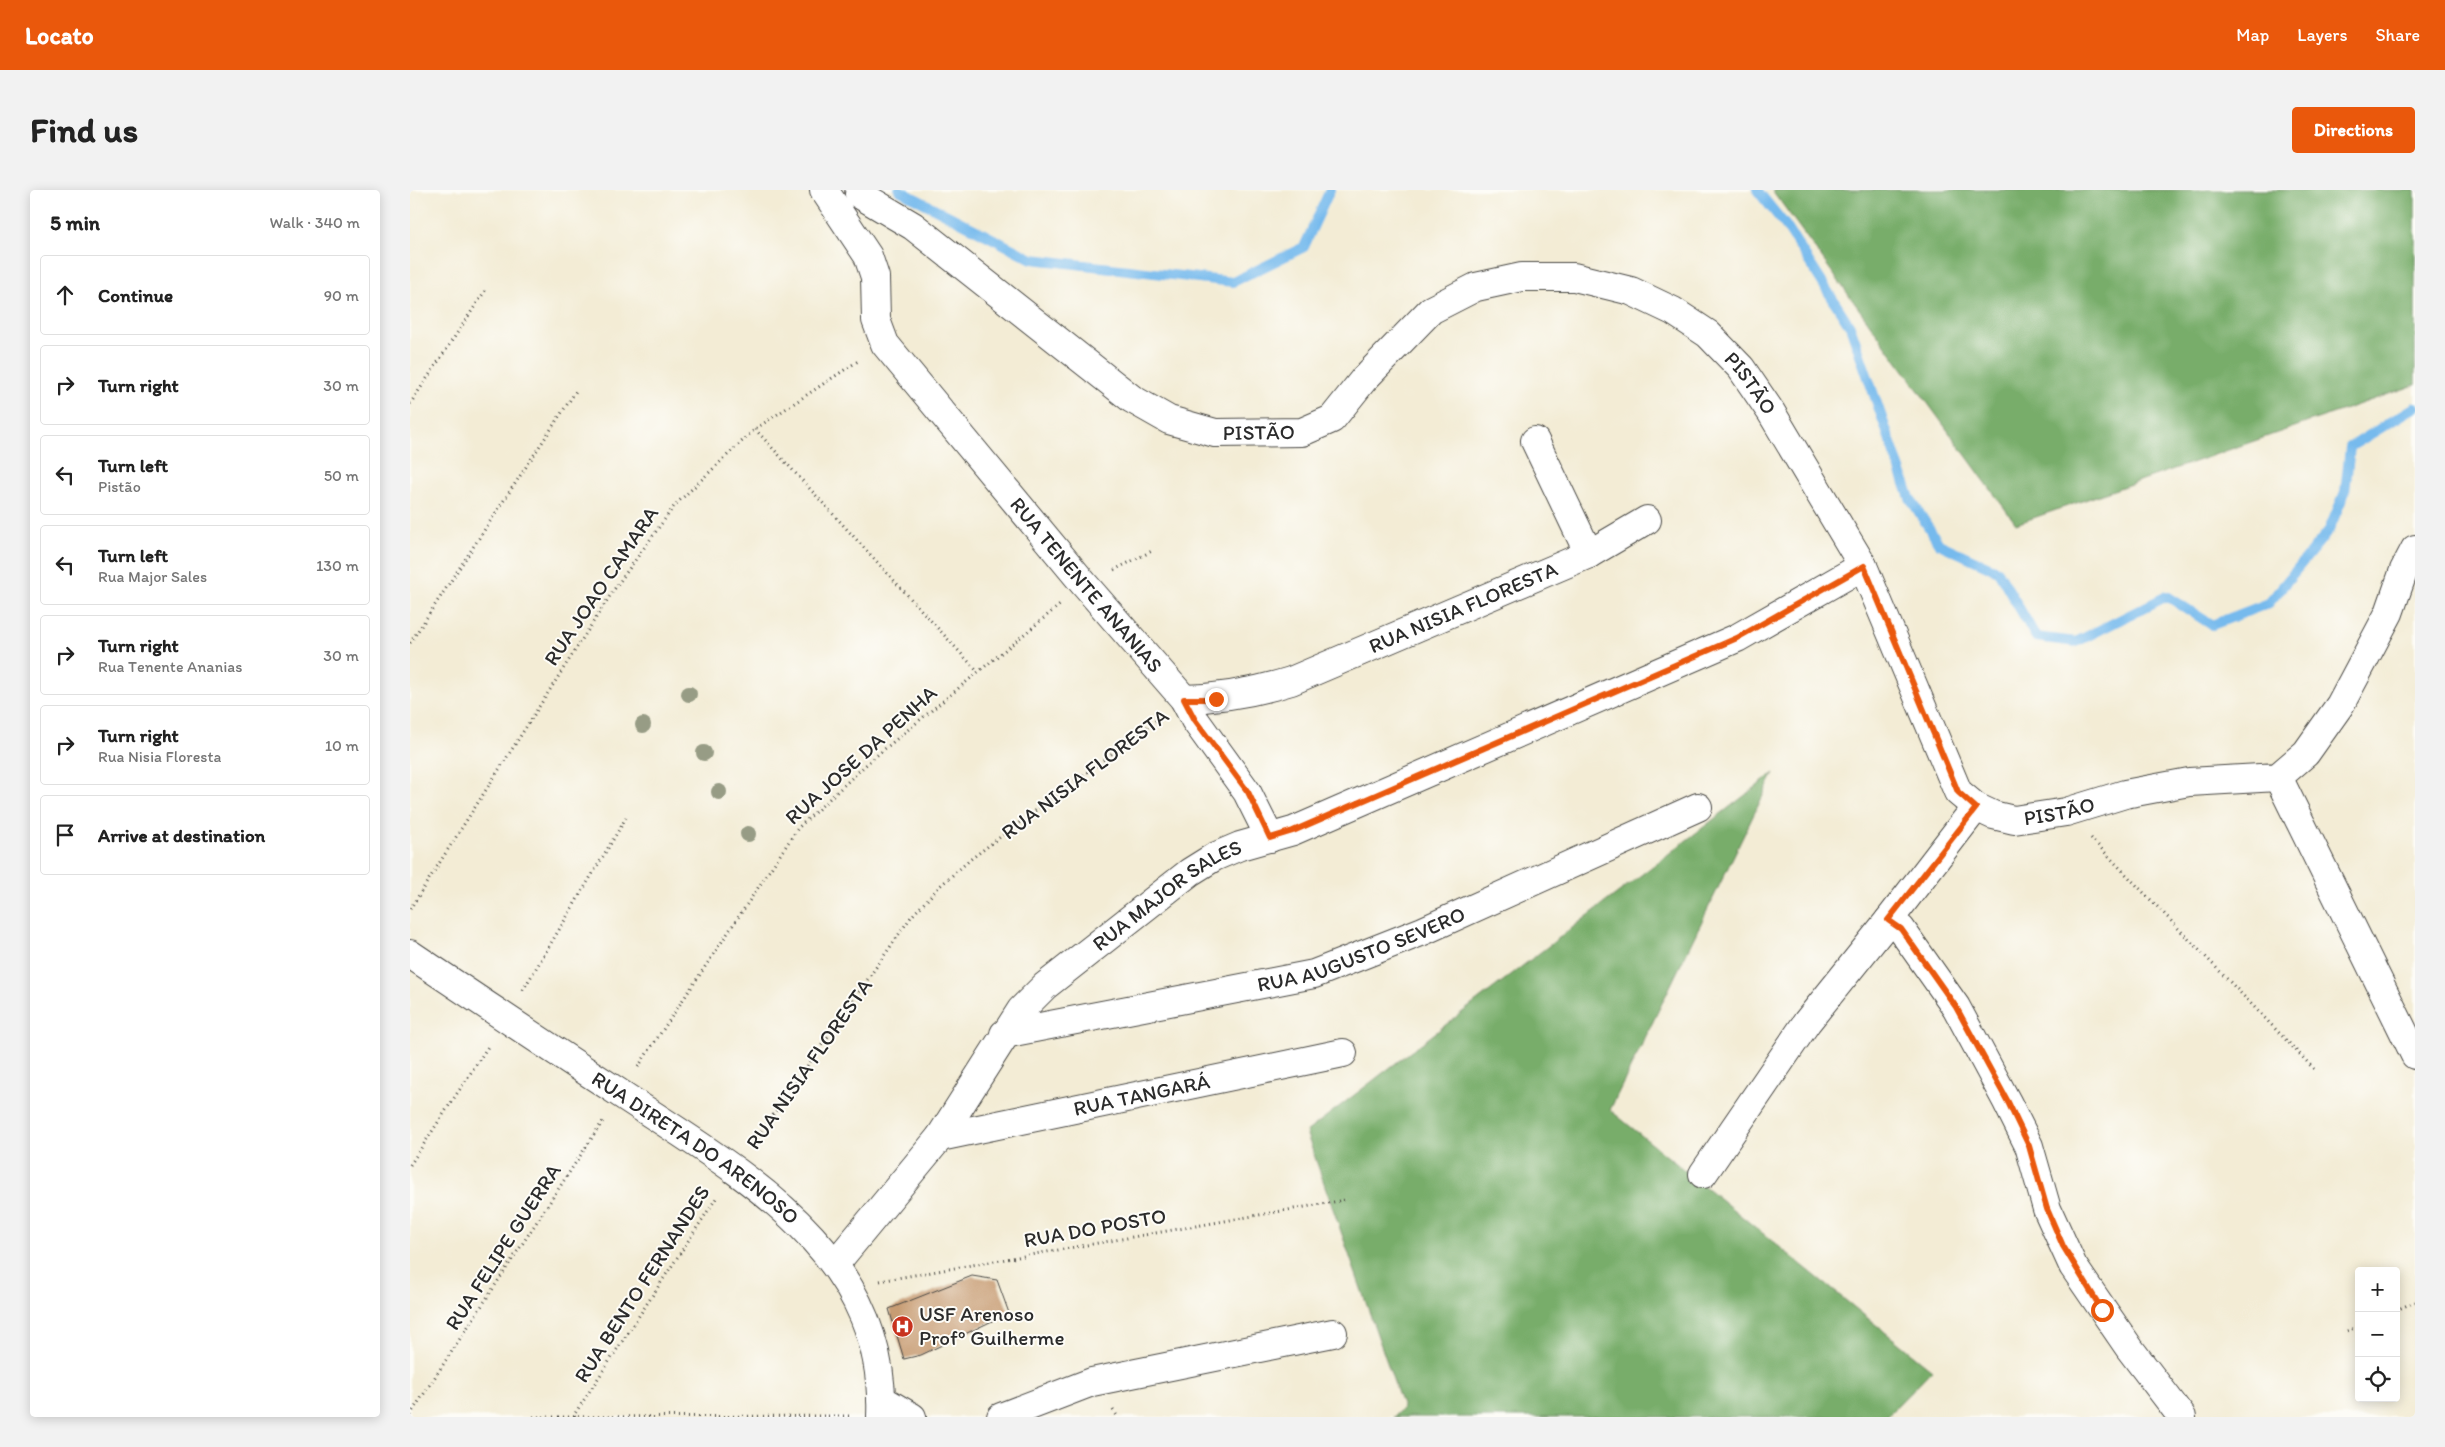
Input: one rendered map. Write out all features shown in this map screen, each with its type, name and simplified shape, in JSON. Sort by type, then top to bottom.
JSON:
[{"type":"street","name":"RUA TENENTE ANANIAS","points":[[846,195],[875,277],[876,320],[885,344],[1084,584],[1184,699],[1195,720],[1248,792],[1270,838]]},
{"type":"street","name":"PISTÃO","points":[[846,195],[913,226],[1132,399],[1169,420],[1215,433],[1302,432],[1332,419],[1364,379],[1432,310],[1476,287],[1522,277],[1574,277],[1632,291],[1674,310],[1708,334],[1741,368],[1771,412],[1864,566],[1958,792],[1976,808],[1992,815],[2014,820],[2066,812],[2125,794],[2189,782],[2278,777]]},
{"type":"street","points":[[1535,441],[1589,554]]},
{"type":"street","name":"RUA NISIA FLORESTA","points":[[1184,699],[1216,699],[1246,694],[1291,681],[1589,554],[1647,520]]},
{"type":"street","points":[[2415,549],[2404,570],[2388,613],[2340,705],[2306,753],[2278,777],[2415,1054]]},
{"type":"street","name":"RUA MAJOR SALES","points":[[842,1275],[940,1137],[1020,1010],[1045,986],[1190,872],[1231,850],[1293,831],[1737,638],[1864,566]]},
{"type":"street","name":"RUA AUGUSTO SEVERO","points":[[1004,1034],[1314,974],[1423,931],[1698,807]]},
{"type":"street","points":[[1703,1174],[1807,1022],[1976,808]]},
{"type":"street","points":[[1888,920],[1901,929],[1956,1007],[2008,1102],[2029,1146],[2047,1209],[2073,1266],[2130,1349],[2182,1417]]},
{"type":"street","name":"RUA DIRETA DO ARENOSO","points":[[410,954],[735,1170],[790,1214],[842,1275],[872,1342],[880,1371],[881,1411]]},
{"type":"street","name":"RUA TANGARÁ","points":[[940,1137],[1342,1053]]},
{"type":"street","points":[[1001,1417],[1092,1382],[1333,1333]]},
{"type":"street","points":[[881,1411],[912,1417]]},
{"type":"path","points":[[410,404],[487,288]]},
{"type":"path","name":"RUA JOAO CAMARA","points":[[410,909],[613,591],[674,505],[755,429],[885,344]]},
{"type":"path","points":[[410,643],[576,391]]},
{"type":"path","points":[[755,429],[978,672]]},
{"type":"path","name":"RUA JOSE DA PENHA","points":[[620,1094],[798,828],[870,761],[1084,584],[1152,551]]},
{"type":"path","name":"RUA NISIA FLORESTA","points":[[735,1170],[911,917],[940,886],[971,859],[1184,699]]},
{"type":"path","points":[[2066,812],[2314,1068]]},
{"type":"path","points":[[410,1165],[506,1018],[626,818]]},
{"type":"path","name":"RUA FELIPE GUERRA","points":[[410,1416],[620,1094]]},
{"type":"path","name":"RUA BENTO FERNANDES","points":[[574,1416],[735,1170]]},
{"type":"path","name":"RUA DO POSTO","points":[[842,1275],[1345,1200]]},
{"type":"path","points":[[2400,1308],[2415,1302]]},
{"type":"path","points":[[2347,1331],[2355,1328]]},
{"type":"path","points":[[533,1417],[881,1411]]},
{"type":"green space","points":[[1772,190],[2415,190],[2415,385],[2016,524]]},
{"type":"green space","points":[[1774,773],[1610,1110],[1932,1370],[1886,1417],[1393,1417],[1403,1408],[1306,1132]]},
{"type":"building","points":[[972,1276],[997,1280],[1009,1313],[921,1355],[904,1359],[889,1309]]},
{"type":"waterway","points":[[899,190],[1032,259],[1233,282],[1304,247],[1330,190]]},
{"type":"waterway","points":[[1757,190],[1786,226],[1850,326],[1910,498],[1939,544],[1998,571],[2036,637],[2076,642],[2167,596],[2212,625],[2269,603],[2329,530],[2345,492],[2350,447],[2415,407]]},
{"type":"place","name":"USF Arenoso Profº Guilherme","points":[[903,1326]]},
{"type":"route","points":[[1216,699],[1184,699],[1195,720],[1248,792],[1270,838],[1293,831],[1737,638],[1864,566],[1958,792],[1976,808],[1888,920],[1901,929],[1956,1007],[2008,1102],[2029,1146],[2047,1209],[2063,1246],[2073,1266],[2102,1310]]}]
